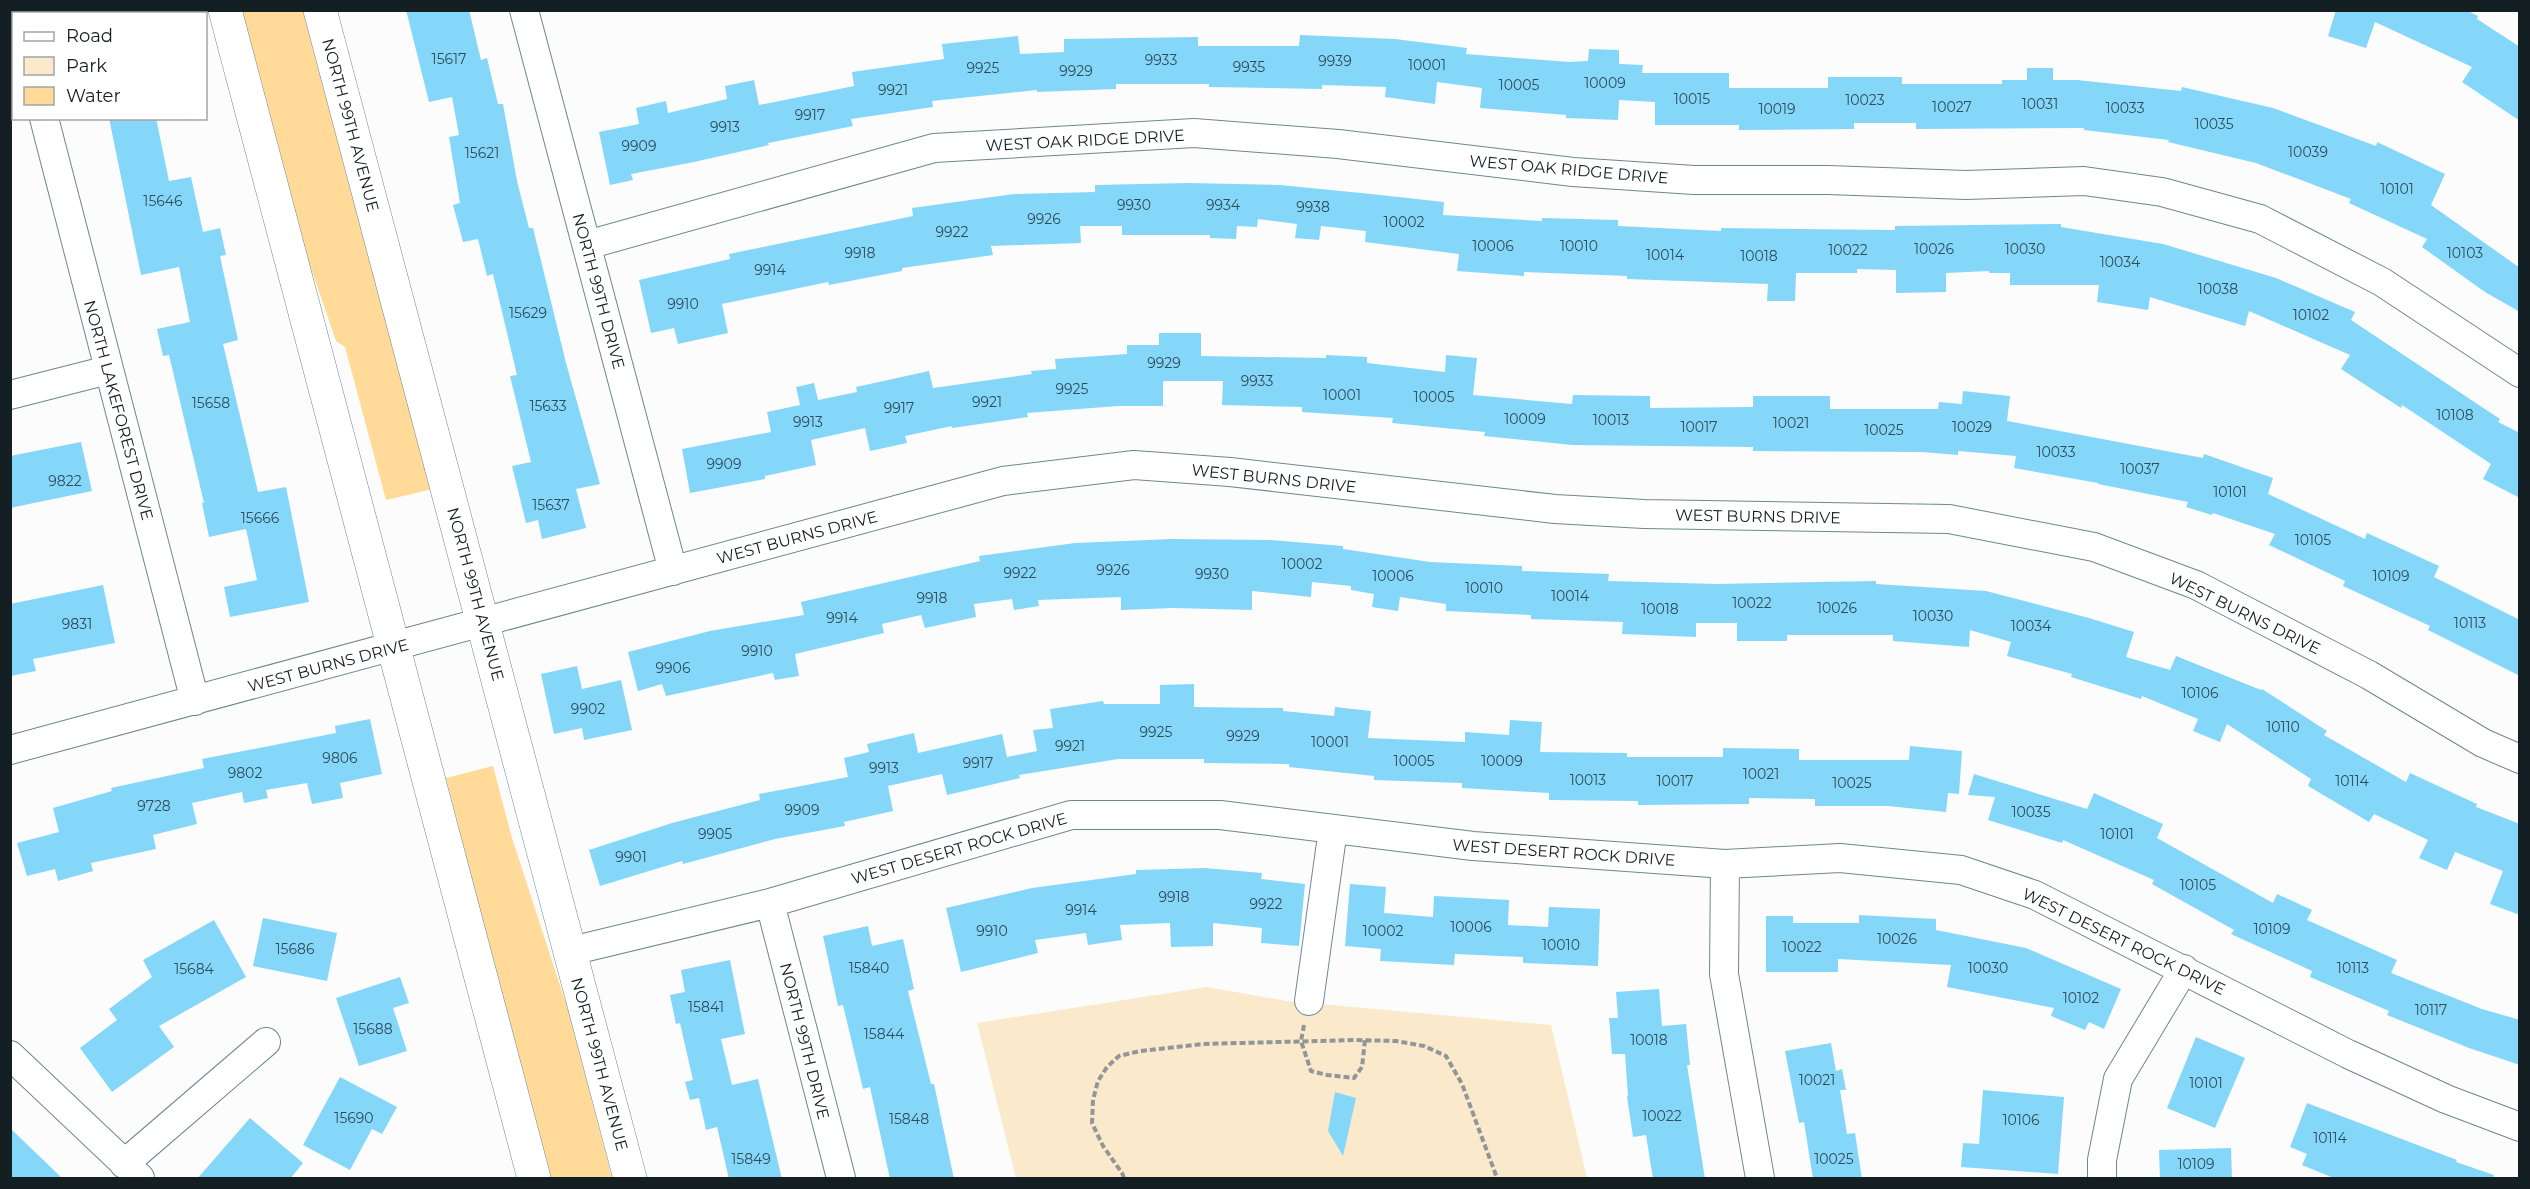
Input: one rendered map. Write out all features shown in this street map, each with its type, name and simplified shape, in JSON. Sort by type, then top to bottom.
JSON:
[{"type":"main road","points":[[225,10],[534,1179]]},
{"type":"main road","name":"NORTH 99TH AVENUE","points":[[320,10],[630,1179]]},
{"type":"street","name":"NORTH 99TH DRIVE","points":[[524,10],[673,571]]},
{"type":"street","name":"NORTH LAKEFOREST DRIVE","points":[[45,120],[195,701]]},
{"type":"street","name":"WEST OAK RIDGE DRIVE","points":[[587,245],[934,148],[1194,133],[1338,144],[1573,172],[1694,180],[1828,180],[1966,185],[2084,181],[2162,192],[2260,219],[2382,282],[2520,373]]},
{"type":"street","points":[[10,395],[108,370]]},
{"type":"street","name":"WEST BURNS DRIVE","points":[[10,750],[1003,481],[1134,465],[1242,474],[1555,509],[1644,514],[1949,519],[2094,547],[2196,585],[2369,675],[2483,743],[2520,759]]},
{"type":"street","name":"WEST DESERT ROCK DRIVE","points":[[571,951],[770,903],[1071,815],[1220,815],[1473,846],[1725,864],[1840,858],[1961,870],[2035,895],[2348,1054],[2446,1099],[2520,1127]]},
{"type":"street","points":[[1309,1001],[1333,829]]},
{"type":"street","points":[[1725,864],[1724,974],[1760,1179]]},
{"type":"street","name":"NORTH 99TH DRIVE","points":[[770,903],[841,1179]]},
{"type":"street","points":[[2102,1179],[2102,1160],[2118,1079],[2184,969]]},
{"type":"street","points":[[10,1055],[132,1171],[266,1042]]},
{"type":"path","points":[[1309,1001],[1301,1041],[1311,1071],[1327,1076],[1354,1078],[1362,1067],[1365,1040]]},
{"type":"path","points":[[1124,1179],[1092,1124],[1093,1100],[1098,1081],[1107,1067],[1119,1056],[1140,1051],[1203,1044],[1365,1040],[1396,1041],[1424,1046],[1446,1056],[1462,1084],[1497,1179]]},
{"type":"green space","points":[[1207,987],[1287,1001],[1551,1025],[1587,1178],[1016,1178],[977,1023]]},
{"type":"water","points":[[239,11],[303,11],[433,489],[386,500],[345,347],[336,341],[298,230]]},
{"type":"water","points":[[493,766],[512,838],[569,1013],[612,1178],[549,1178],[446,778]]},
{"type":"building","points":[[406,10],[469,10],[481,60],[487,58],[498,104],[503,104],[517,181],[529,228],[533,228],[566,363],[600,484],[576,489],[586,528],[542,539],[538,520],[526,523],[512,466],[531,462],[510,376],[517,375],[493,274],[487,276],[478,239],[463,242],[453,205],[460,203],[449,137],[459,135],[452,97],[429,102]]},
{"type":"building","points":[[2336,10],[2466,10],[2478,16],[2477,19],[2520,47],[2520,121],[2462,82],[2472,67],[2375,22],[2366,48],[2328,36]]},
{"type":"building","points":[[1300,35],[1395,39],[1467,48],[1466,54],[1569,62],[1588,61],[1589,49],[1619,50],[1619,64],[1643,65],[1642,73],[1729,73],[1729,88],[1828,88],[1828,77],[1902,77],[1902,84],[2002,84],[2002,80],[2027,80],[2027,68],[2053,68],[2053,80],[2077,80],[2181,91],[2182,87],[2273,108],[2376,146],[2377,142],[2445,174],[2431,205],[2520,268],[2520,312],[2485,292],[2422,247],[2427,239],[2349,203],[2351,199],[2256,163],[2168,142],[2169,140],[2084,130],[2084,128],[1916,129],[1916,123],[1854,123],[1854,129],[1739,130],[1739,125],[1655,125],[1655,102],[1619,100],[1618,120],[1566,118],[1566,115],[1480,108],[1482,88],[1437,82],[1435,104],[1385,97],[1386,87],[1322,85],[1322,89],[1209,87],[1209,84],[1116,84],[1116,89],[1037,92],[1037,90],[932,101],[933,107],[851,119],[853,126],[631,174],[633,180],[610,185],[599,132],[639,124],[636,108],[666,101],[668,113],[727,99],[725,86],[754,80],[759,105],[854,86],[852,72],[944,59],[942,44],[1018,36],[1020,54],[1064,52],[1064,39],[1198,37],[1198,46],[1299,46]]},
{"type":"building","points":[[109,120],[156,120],[169,181],[191,177],[203,232],[220,228],[226,255],[220,256],[238,340],[223,344],[258,492],[286,487],[309,602],[230,617],[224,587],[257,580],[246,529],[209,537],[202,503],[204,503],[169,355],[163,356],[157,329],[190,322],[179,267],[141,275]]},
{"type":"building","points":[[1189,183],[1280,185],[1371,194],[1444,202],[1443,215],[1542,221],[1542,218],[1618,220],[1618,226],[1721,231],[1721,228],[1895,230],[1895,226],[2061,224],[2061,227],[2163,244],[2276,278],[2355,312],[2351,320],[2500,419],[2498,422],[2520,433],[2520,498],[2483,479],[2491,464],[2402,405],[2401,408],[2341,369],[2350,355],[2249,311],[2245,326],[2150,297],[2148,310],[2097,302],[2099,285],[2010,285],[2010,273],[1989,273],[1989,271],[1946,273],[1946,292],[1896,293],[1896,270],[1857,269],[1857,273],[1796,273],[1795,301],[1767,301],[1768,284],[1627,279],[1627,276],[1524,272],[1524,276],[1457,271],[1459,254],[1365,242],[1366,231],[1321,226],[1319,240],[1295,238],[1297,224],[1258,219],[1257,227],[1237,226],[1236,239],[1210,238],[1210,235],[1122,235],[1122,226],[1080,226],[1081,243],[991,246],[993,255],[902,268],[902,271],[829,285],[828,282],[722,304],[728,333],[678,344],[674,328],[651,333],[639,280],[730,259],[729,254],[913,216],[912,208],[1014,194],[1095,192],[1095,185]]},
{"type":"building","points":[[1159,333],[1201,333],[1201,356],[1367,357],[1367,363],[1445,372],[1446,355],[1477,358],[1473,395],[1572,404],[1573,395],[1650,396],[1650,408],[1753,407],[1753,396],[1830,396],[1830,409],[1938,409],[1939,402],[1962,404],[1963,391],[2010,396],[2007,421],[2203,458],[2204,454],[2273,478],[2268,494],[2365,539],[2367,533],[2439,566],[2434,577],[2520,620],[2520,676],[2428,630],[2430,626],[2343,586],[2345,581],[2269,545],[2275,534],[2213,513],[2212,515],[2186,507],[2188,502],[2014,468],[2016,456],[1958,451],[1958,455],[1922,452],[1753,451],[1753,447],[1572,445],[1484,436],[1485,432],[1392,423],[1393,418],[1302,412],[1302,407],[1222,405],[1223,381],[1163,381],[1163,406],[1118,406],[1027,413],[1028,417],[952,428],[952,426],[905,436],[907,443],[870,451],[865,428],[811,440],[816,465],[765,476],[765,479],[690,493],[682,449],[771,432],[767,412],[800,405],[796,387],[814,383],[818,400],[857,392],[856,387],[929,371],[933,388],[1032,374],[1031,371],[1056,369],[1055,359],[1127,354],[1127,345],[1159,345]]},
{"type":"building","points":[[81,442],[92,491],[10,508],[10,456]]},
{"type":"building","points":[[1172,539],[1271,540],[1343,546],[1343,549],[1430,562],[1522,566],[1522,571],[1609,574],[1608,581],[1717,584],[1876,581],[1876,584],[1986,591],[2089,618],[2134,632],[2126,657],[2170,670],[2176,656],[2262,689],[2327,731],[2324,735],[2406,782],[2410,773],[2477,804],[2476,807],[2520,824],[2520,915],[2490,904],[2503,871],[2455,852],[2447,870],[2419,858],[2428,840],[2374,814],[2369,822],[2308,786],[2311,779],[2227,724],[2220,742],[2193,731],[2198,719],[2142,696],[2141,699],[2071,677],[2072,674],[2007,656],[2011,642],[1970,630],[1969,647],[1893,641],[1893,635],[1787,635],[1787,641],[1737,641],[1737,623],[1696,623],[1696,637],[1622,634],[1623,622],[1531,619],[1531,615],[1446,611],[1446,604],[1400,597],[1398,611],[1372,607],[1374,594],[1351,590],[1351,586],[1312,582],[1311,597],[1252,591],[1252,610],[1173,608],[1121,610],[1121,597],[1038,600],[1039,606],[1014,610],[1012,599],[974,604],[976,617],[925,628],[921,615],[882,624],[884,633],[795,654],[799,676],[775,680],[773,673],[666,696],[662,684],[638,691],[628,652],[710,631],[804,615],[801,602],[980,561],[979,556],[1075,543]]},
{"type":"building","points":[[103,585],[115,643],[33,659],[36,671],[10,676],[10,604]]},
{"type":"building","points":[[577,666],[582,689],[621,680],[632,730],[584,740],[582,728],[554,734],[541,674]]},
{"type":"building","points":[[1194,684],[1194,707],[1283,708],[1283,711],[1334,716],[1335,707],[1371,711],[1368,738],[1465,742],[1465,732],[1509,735],[1510,720],[1542,722],[1540,752],[1627,753],[1627,757],[1723,757],[1723,748],[1799,749],[1799,760],[1909,760],[1910,746],[1962,751],[1959,794],[1948,793],[1946,812],[1888,806],[1815,806],[1815,799],[1749,798],[1749,804],[1638,805],[1638,801],[1549,800],[1549,793],[1462,788],[1462,783],[1374,780],[1374,776],[1289,767],[1289,764],[1204,763],[1204,759],[1118,759],[1019,775],[1020,778],[947,795],[942,774],[888,786],[893,811],[844,822],[845,826],[775,839],[683,864],[682,861],[600,886],[589,850],[672,823],[760,800],[759,794],[848,777],[844,758],[869,752],[867,744],[914,733],[918,753],[1002,734],[1007,757],[1037,751],[1033,730],[1053,728],[1050,709],[1103,701],[1104,704],[1160,704],[1160,685]]},
{"type":"building","points":[[370,719],[382,774],[340,783],[343,798],[312,804],[307,783],[266,790],[268,798],[244,803],[242,792],[192,803],[197,824],[153,835],[156,849],[91,863],[93,871],[58,881],[55,869],[27,876],[17,843],[59,832],[53,808],[112,791],[111,788],[204,768],[202,759],[336,733],[335,726]]},
{"type":"building","points":[[1974,774],[2087,809],[2094,793],[2163,824],[2157,838],[2273,903],[2277,894],[2312,910],[2307,920],[2397,960],[2391,973],[2482,1009],[2520,1020],[2520,1065],[2469,1048],[2387,1015],[2389,1011],[2310,977],[2312,971],[2231,934],[2234,930],[2152,884],[2154,880],[2063,840],[2062,843],[1988,820],[1995,797],[1968,795]]},
{"type":"building","points":[[1205,868],[1262,873],[1261,879],[1305,884],[1299,946],[1261,943],[1262,928],[1213,923],[1213,946],[1171,947],[1170,923],[1120,925],[1122,940],[1088,945],[1086,933],[1035,940],[1038,953],[961,972],[946,908],[1032,888],[1136,874],[1136,870]]},
{"type":"building","points":[[1350,884],[1386,887],[1384,913],[1433,917],[1434,896],[1509,900],[1508,925],[1548,927],[1549,907],[1600,909],[1598,966],[1523,963],[1523,957],[1455,954],[1454,965],[1380,961],[1381,949],[1345,946]]},
{"type":"building","points":[[1859,915],[1936,919],[1936,930],[2026,948],[2121,989],[2104,1029],[2089,1022],[2085,1030],[2051,1016],[2054,1008],[1947,987],[1951,965],[1838,959],[1838,972],[1766,972],[1766,916],[1793,916],[1793,923],[1859,923]]},
{"type":"building","points":[[263,918],[337,933],[327,981],[253,966]]},
{"type":"building","points":[[214,920],[246,977],[159,1026],[174,1047],[112,1092],[80,1048],[117,1020],[109,1009],[152,977],[143,960]]},
{"type":"building","points":[[868,926],[872,946],[903,939],[914,989],[908,991],[931,1084],[934,1084],[954,1179],[890,1179],[870,1087],[863,1089],[843,1005],[838,1006],[823,936]]},
{"type":"building","points":[[730,960],[745,1034],[721,1039],[732,1085],[758,1079],[782,1179],[729,1179],[717,1127],[706,1130],[699,1098],[690,1100],[685,1082],[693,1080],[680,1023],[676,1024],[670,995],[685,992],[681,970]]},
{"type":"building","points":[[400,977],[409,1003],[393,1008],[407,1051],[359,1066],[336,998]]},
{"type":"building","points":[[1659,989],[1662,1026],[1686,1024],[1690,1065],[1687,1065],[1705,1179],[1653,1179],[1646,1135],[1633,1137],[1627,1097],[1625,1054],[1612,1054],[1609,1018],[1618,1018],[1616,992]]},
{"type":"building","points":[[2196,1037],[2245,1058],[2215,1128],[2167,1108]]},
{"type":"building","points":[[1831,1043],[1836,1071],[1842,1069],[1846,1090],[1840,1090],[1847,1134],[1855,1133],[1862,1179],[1813,1179],[1804,1122],[1799,1123],[1785,1051]]},
{"type":"building","points":[[340,1077],[397,1107],[382,1134],[372,1129],[350,1170],[303,1145]]},
{"type":"building","points":[[1983,1090],[2064,1097],[2058,1174],[1961,1167],[1963,1143],[1979,1144]]},
{"type":"building","points":[[1335,1092],[1356,1098],[1343,1156],[1328,1131]]},
{"type":"building","points":[[2307,1103],[2494,1175],[2493,1179],[2336,1179],[2302,1165],[2307,1154],[2290,1147]]},
{"type":"building","points":[[250,1118],[303,1163],[290,1179],[197,1179]]},
{"type":"building","points":[[10,1128],[63,1179],[10,1179]]},
{"type":"building","points":[[2231,1148],[2232,1179],[2160,1179],[2159,1150]]}]
